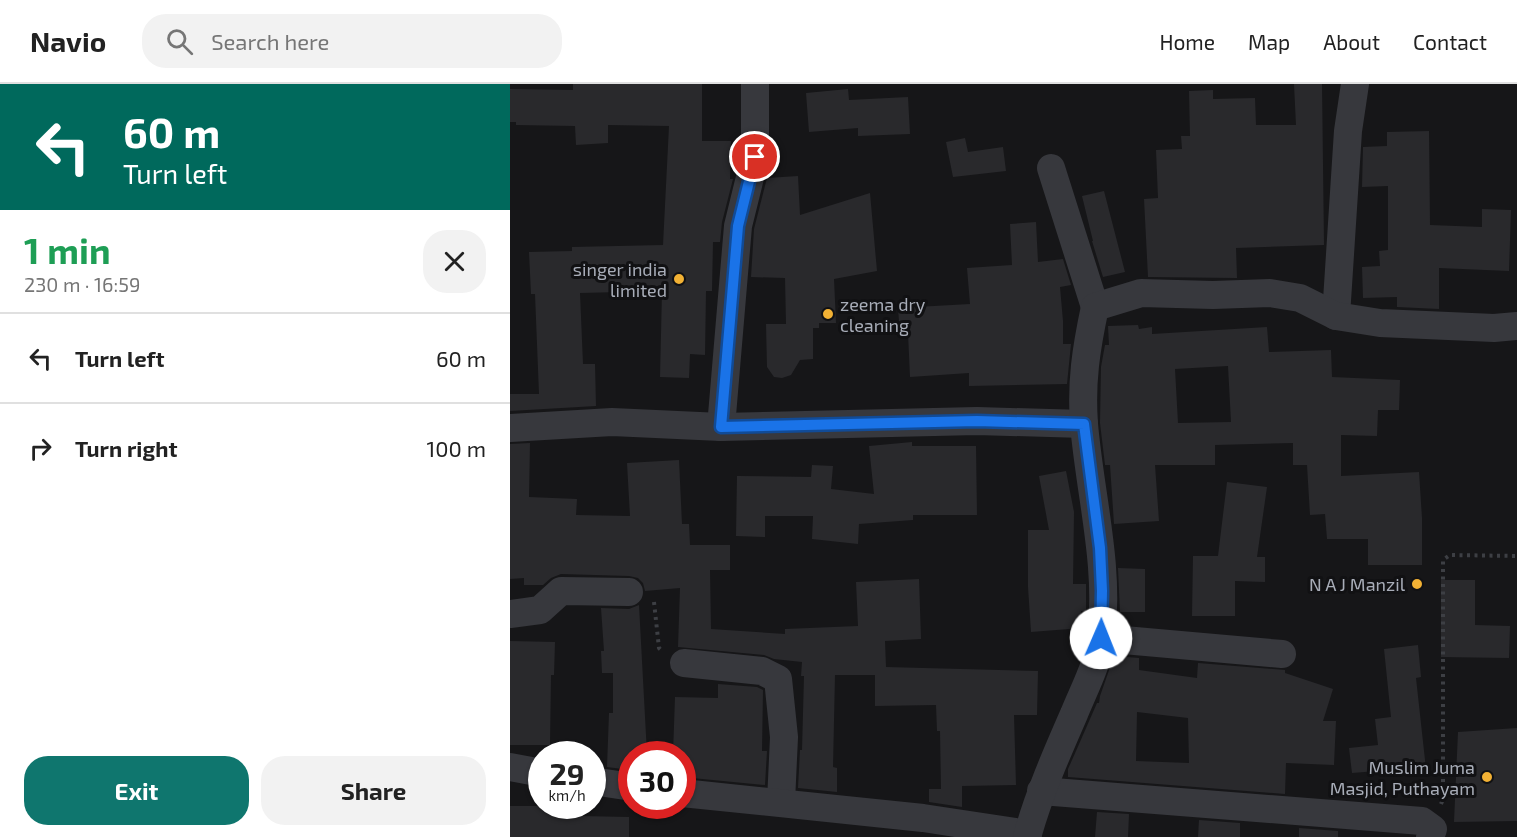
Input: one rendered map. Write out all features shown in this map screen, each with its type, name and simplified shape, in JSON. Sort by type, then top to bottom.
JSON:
[{"type":"street","points":[[721,427],[738,226],[755,157],[755,84]]},
{"type":"street","points":[[1336,316],[1348,131],[1355,84]]},
{"type":"street","points":[[696,794],[923,818],[1028,835],[1041,791],[1094,667],[1101,638],[1100,548],[1084,424],[1083,368],[1095,307],[1051,168]]},
{"type":"street","points":[[1095,307],[1141,293],[1213,295],[1270,293],[1300,298],[1336,316],[1380,323],[1494,328],[1517,326]]},
{"type":"street","points":[[510,428],[612,422],[721,427],[977,421],[1084,424]]},
{"type":"street","points":[[510,614],[540,610],[561,591],[629,592]]},
{"type":"street","points":[[1101,638],[1282,654]]},
{"type":"street","points":[[684,663],[762,670],[778,679],[784,737],[781,802]]},
{"type":"street","points":[[510,767],[528,770]]},
{"type":"street","points":[[1041,791],[1422,821],[1432,833]]},
{"type":"path","points":[[1432,833],[1443,799],[1443,560],[1450,555],[1517,556]]},
{"type":"path","points":[[629,592],[654,601],[659,648],[669,658],[684,663]]},
{"type":"building","points":[[573,84],[702,84],[702,141],[731,141],[730,179],[733,179],[722,222],[720,242],[713,242],[712,291],[706,291],[705,355],[690,354],[689,378],[660,377],[662,291],[580,293],[583,364],[595,364],[596,406],[510,411],[510,394],[539,394],[535,294],[531,294],[529,252],[572,251],[572,247],[663,245],[669,126],[608,125],[608,143],[576,145],[575,126],[516,125],[516,122],[510,122],[510,89],[573,90]]},
{"type":"building","points":[[1294,84],[1322,84],[1324,245],[1236,248],[1237,278],[1148,277],[1144,199],[1158,198],[1156,150],[1182,149],[1181,136],[1190,136],[1189,91],[1213,90],[1213,99],[1255,98],[1256,125],[1296,125]]},
{"type":"building","points":[[848,89],[849,100],[908,97],[910,134],[858,136],[858,128],[809,132],[806,93]]},
{"type":"building","points":[[1429,131],[1430,225],[1482,227],[1482,209],[1511,210],[1509,271],[1439,268],[1439,309],[1397,307],[1397,297],[1363,298],[1362,267],[1380,266],[1379,251],[1388,250],[1388,186],[1362,187],[1363,147],[1387,146],[1387,132]]},
{"type":"building","points":[[965,138],[968,152],[1003,147],[1006,171],[953,177],[946,142]]},
{"type":"building","points":[[798,176],[800,215],[870,193],[877,271],[834,279],[836,323],[819,323],[819,328],[813,328],[813,359],[800,360],[791,375],[782,378],[774,377],[767,367],[766,324],[786,324],[785,278],[751,277],[754,229],[767,178]]},
{"type":"building","points":[[1104,191],[1125,272],[1103,277],[1082,196]]},
{"type":"building","points":[[1036,222],[1038,262],[1063,259],[1071,285],[1060,287],[1063,344],[1071,344],[1067,384],[969,386],[969,373],[910,377],[908,333],[900,334],[898,308],[970,304],[967,268],[1012,265],[1010,224]]},
{"type":"building","points":[[1138,325],[1139,329],[1152,327],[1152,334],[1267,327],[1269,352],[1331,350],[1332,377],[1400,380],[1399,410],[1378,410],[1377,436],[1341,435],[1341,476],[1419,472],[1422,565],[1368,565],[1368,539],[1327,539],[1325,514],[1310,515],[1307,465],[1293,465],[1293,443],[1215,445],[1215,465],[1155,465],[1159,521],[1114,524],[1110,465],[1105,465],[1100,423],[1101,367],[1105,345],[1109,345],[1108,326]],"holes":[[[1228,366],[1231,422],[1178,423],[1175,369]]]},
{"type":"building","points":[[912,442],[912,446],[976,446],[977,515],[913,515],[913,520],[859,524],[858,544],[812,539],[813,516],[765,516],[765,537],[736,536],[737,476],[811,477],[812,465],[833,466],[831,489],[874,494],[869,446]]},
{"type":"building","points":[[530,443],[529,497],[577,499],[576,515],[630,516],[627,463],[679,460],[682,524],[689,524],[690,545],[730,545],[730,570],[710,570],[711,629],[785,634],[785,629],[858,626],[856,582],[919,579],[921,639],[885,641],[886,667],[1038,671],[1037,715],[1014,715],[1016,785],[962,786],[962,807],[929,802],[929,789],[941,789],[940,731],[937,731],[936,705],[875,706],[875,675],[835,675],[833,767],[837,768],[837,792],[798,788],[800,750],[802,750],[804,676],[801,676],[802,662],[774,659],[764,655],[678,647],[680,588],[645,591],[643,583],[638,578],[629,576],[561,574],[551,578],[543,585],[524,585],[524,578],[510,579],[510,444]]},
{"type":"building","points":[[1066,471],[1074,512],[1073,584],[1086,584],[1086,611],[1081,611],[1082,628],[1031,632],[1028,530],[1049,530],[1039,476]]},
{"type":"building","points":[[1227,482],[1267,487],[1257,557],[1265,557],[1265,582],[1235,581],[1235,616],[1192,616],[1193,556],[1218,556]]},
{"type":"building","points":[[1118,568],[1145,569],[1145,612],[1120,612]]},
{"type":"building","points":[[1441,580],[1475,580],[1475,625],[1510,626],[1509,658],[1441,657]]},
{"type":"building","points":[[639,605],[646,741],[618,741],[618,768],[607,767],[609,713],[613,713],[613,673],[602,673],[601,651],[604,651],[601,608],[629,609]]},
{"type":"building","points":[[510,641],[555,642],[554,675],[551,675],[550,741],[528,741],[528,745],[510,745]]},
{"type":"building","points":[[1418,645],[1421,677],[1416,678],[1426,769],[1378,774],[1377,771],[1352,773],[1349,748],[1378,745],[1375,719],[1391,717],[1384,649]]},
{"type":"building","points":[[1114,656],[1139,658],[1139,670],[1197,678],[1198,663],[1285,670],[1285,673],[1333,689],[1323,721],[1336,721],[1334,765],[1286,763],[1285,794],[1068,777],[1068,769],[1097,703],[1099,703]],"holes":[[[1137,712],[1188,718],[1189,763],[1136,761]]]},
{"type":"building","points":[[718,684],[757,687],[763,690],[762,751],[767,751],[765,785],[696,778],[696,741],[673,741],[675,697],[718,698]]},
{"type":"building","name":"Muslim Juma Masjid, Puthayam","points":[[1517,728],[1517,821],[1454,822],[1458,732]]},
{"type":"building","points":[[510,806],[528,806],[528,819],[606,819],[606,817],[629,819],[629,837],[510,837]]},
{"type":"building","points":[[1097,812],[1129,814],[1128,837],[1095,837]]},
{"type":"building","points":[[1199,820],[1240,823],[1240,837],[1198,837]]},
{"type":"building","points":[[1299,828],[1338,831],[1338,837],[1299,837]]},
{"type":"place","name":"singer india limited","points":[[679,279]]},
{"type":"place","name":"zeema dry cleaning","points":[[828,314]]},
{"type":"place","name":"N A J Manzil","points":[[1417,584]]},
{"type":"place","name":"Muslim Juma Masjid, Puthayam","points":[[1487,777]]},
{"type":"route","points":[[755,157],[738,226],[721,427],[977,421],[1084,424],[1100,548],[1101,638]]}]
